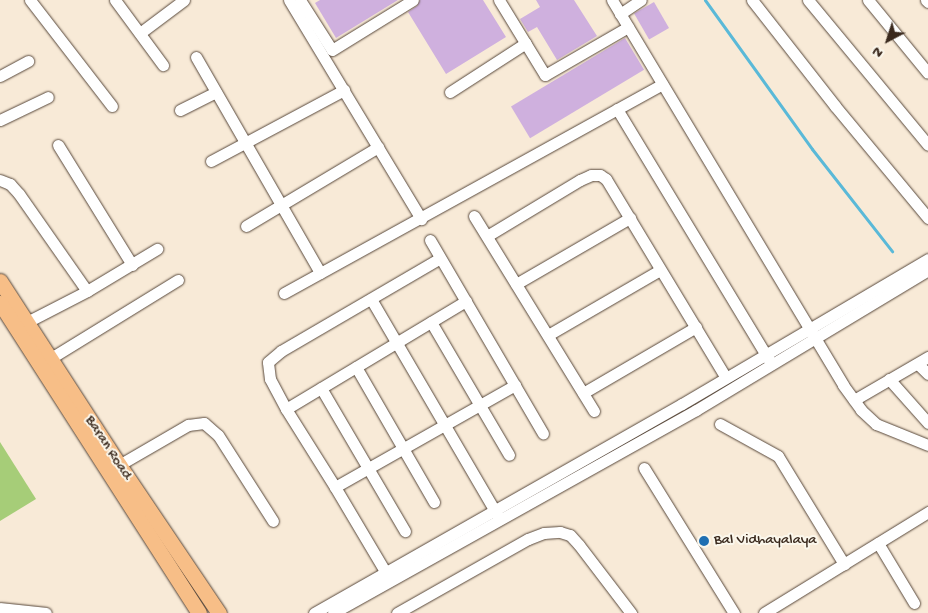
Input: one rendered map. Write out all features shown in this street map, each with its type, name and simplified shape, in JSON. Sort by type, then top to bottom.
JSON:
[{"type":"main road","name":"Baran Road","points":[[0,281],[119,465],[219,613]]},
{"type":"main road","name":"Baran Road","points":[[0,303],[199,613]]},
{"type":"street","points":[[30,0],[112,106]]},
{"type":"street","points":[[115,0],[163,65]]},
{"type":"street","points":[[140,33],[184,0]]},
{"type":"street","points":[[289,0],[421,219]]},
{"type":"street","points":[[307,2],[332,50],[413,0]]},
{"type":"street","points":[[499,0],[545,75],[628,27]]},
{"type":"street","points":[[612,0],[812,334],[854,400],[876,424],[928,445]]},
{"type":"street","points":[[620,14],[641,0]]},
{"type":"street","points":[[752,0],[835,106],[928,218]]},
{"type":"street","points":[[808,0],[928,144]]},
{"type":"street","points":[[868,0],[928,73]]},
{"type":"street","points":[[450,92],[526,43]]},
{"type":"street","points":[[196,58],[320,273]]},
{"type":"street","points":[[0,76],[28,61]]},
{"type":"street","points":[[284,293],[421,219],[662,84]]},
{"type":"street","points":[[211,161],[344,90]]},
{"type":"street","points":[[180,110],[216,92]]},
{"type":"street","points":[[0,120],[48,98]]},
{"type":"street","points":[[618,109],[768,360]]},
{"type":"street","points":[[58,145],[132,265]]},
{"type":"street","points":[[246,226],[378,147]]},
{"type":"street","points":[[487,236],[591,175],[600,174],[606,179],[726,378]]},
{"type":"street","points":[[0,180],[10,184],[20,194],[87,291]]},
{"type":"street","points":[[474,216],[594,412]]},
{"type":"street","points":[[516,284],[630,218]]},
{"type":"street","points":[[430,240],[543,433]]},
{"type":"street","points":[[27,322],[87,291],[158,249]]},
{"type":"street","points":[[388,577],[286,409],[270,378],[268,362],[281,351],[440,258]]},
{"type":"street","points":[[812,334],[928,258]]},
{"type":"street","points":[[548,335],[660,270]]},
{"type":"street","points":[[497,515],[696,410],[768,360],[928,270]]},
{"type":"street","points":[[51,358],[178,280]]},
{"type":"street","points":[[371,298],[497,515]]},
{"type":"street","points":[[286,409],[466,301]]},
{"type":"street","points":[[431,322],[509,455]]},
{"type":"street","points":[[583,393],[696,328]]},
{"type":"street","points":[[854,400],[918,364],[928,356]]},
{"type":"street","points":[[333,613],[388,577],[497,515],[726,378],[768,360]]},
{"type":"street","points":[[918,364],[928,374]]},
{"type":"street","points":[[356,367],[434,502]]},
{"type":"street","points":[[889,379],[928,423]]},
{"type":"street","points":[[335,487],[515,385]]},
{"type":"street","points":[[321,388],[405,530]]},
{"type":"street","points":[[119,465],[188,425],[204,423],[218,435],[273,521]]},
{"type":"street","points":[[720,424],[778,456],[844,564]]},
{"type":"street","points":[[644,468],[734,613]]},
{"type":"street","points":[[764,613],[928,512]]},
{"type":"street","points":[[397,613],[528,539],[544,533],[560,532],[570,535],[575,540],[631,613]]},
{"type":"street","points":[[878,543],[914,603]]},
{"type":"street","points":[[314,613],[388,577]]},
{"type":"street","points":[[0,608],[46,613]]},
{"type":"green space","points":[[0,442],[36,499],[0,521]]},
{"type":"building","points":[[320,0],[398,0],[336,38],[315,3]]},
{"type":"building","points":[[420,0],[483,0],[506,37],[446,74],[408,12],[417,6]]},
{"type":"building","points":[[536,0],[574,0],[597,36],[557,60],[537,27],[528,32],[520,19],[540,7]]},
{"type":"building","points":[[654,2],[669,28],[649,39],[634,14]]},
{"type":"building","points":[[625,38],[644,70],[530,138],[511,107]]},
{"type":"waterway","points":[[705,0],[812,149],[892,251]]},
{"type":"place","name":"Bal Vidhayalaya","points":[[704,541]]}]
